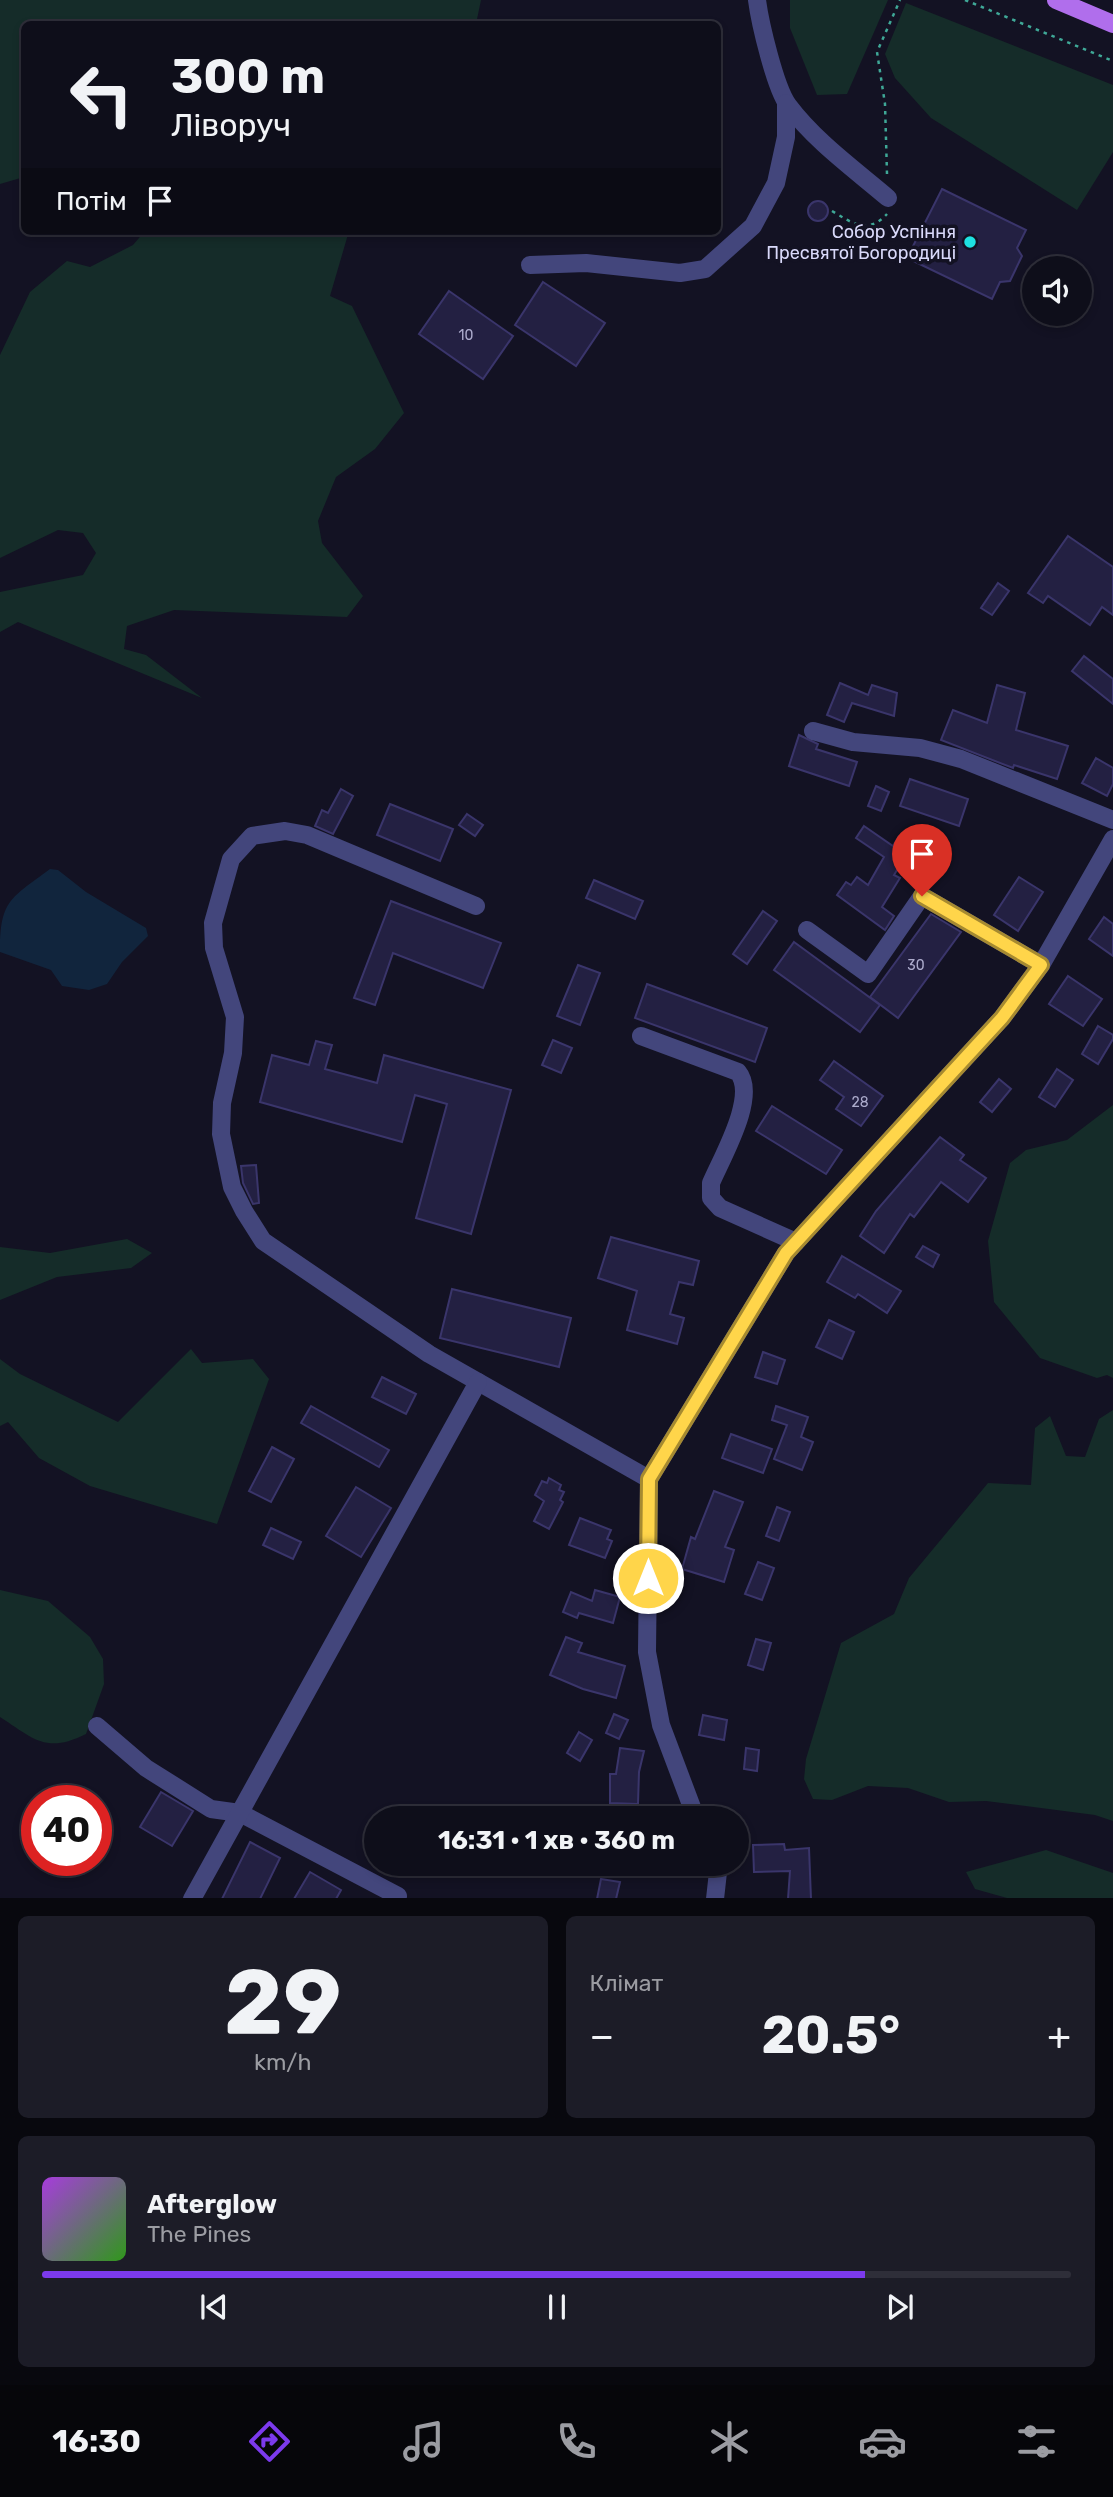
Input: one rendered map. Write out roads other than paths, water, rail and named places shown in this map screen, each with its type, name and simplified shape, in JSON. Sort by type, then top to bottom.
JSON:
[{"type":"main road","points":[[1056,0],[1113,24]]},
{"type":"street","points":[[530,265],[586,263],[680,273],[705,269],[753,226],[776,183],[786,137],[786,103],[772,64],[757,0]]},
{"type":"street","points":[[786,103],[822,141],[888,198]]},
{"type":"street","points":[[813,731],[853,742],[920,748],[961,759],[1113,820]]},
{"type":"street","points":[[476,906],[307,835],[265,832],[252,836],[230,859],[213,923],[214,948],[234,1017],[233,1053],[222,1103],[221,1134],[232,1187],[263,1241],[429,1353],[649,1479]]},
{"type":"street","points":[[691,1806],[661,1725],[647,1652],[649,1479],[786,1253],[1002,1018],[1041,965],[1113,839]]},
{"type":"street","points":[[807,930],[868,974],[922,896],[1041,965]]},
{"type":"street","points":[[641,1036],[738,1072],[743,1078],[744,1102],[711,1183],[711,1198],[720,1208],[796,1242]]},
{"type":"street","points":[[193,1898],[478,1382]]},
{"type":"street","points":[[97,1726],[146,1768],[211,1809],[240,1813],[397,1898]]},
{"type":"street","points":[[715,1898],[718,1876]]},
{"type":"water","points":[[50,869],[58,870],[86,892],[146,928],[148,936],[122,962],[107,984],[89,990],[62,986],[51,970],[0,952],[2,921],[10,902]]},
{"type":"place","name":"Собор Успіння Пресвятої Богородиці","points":[[970,242]]}]
